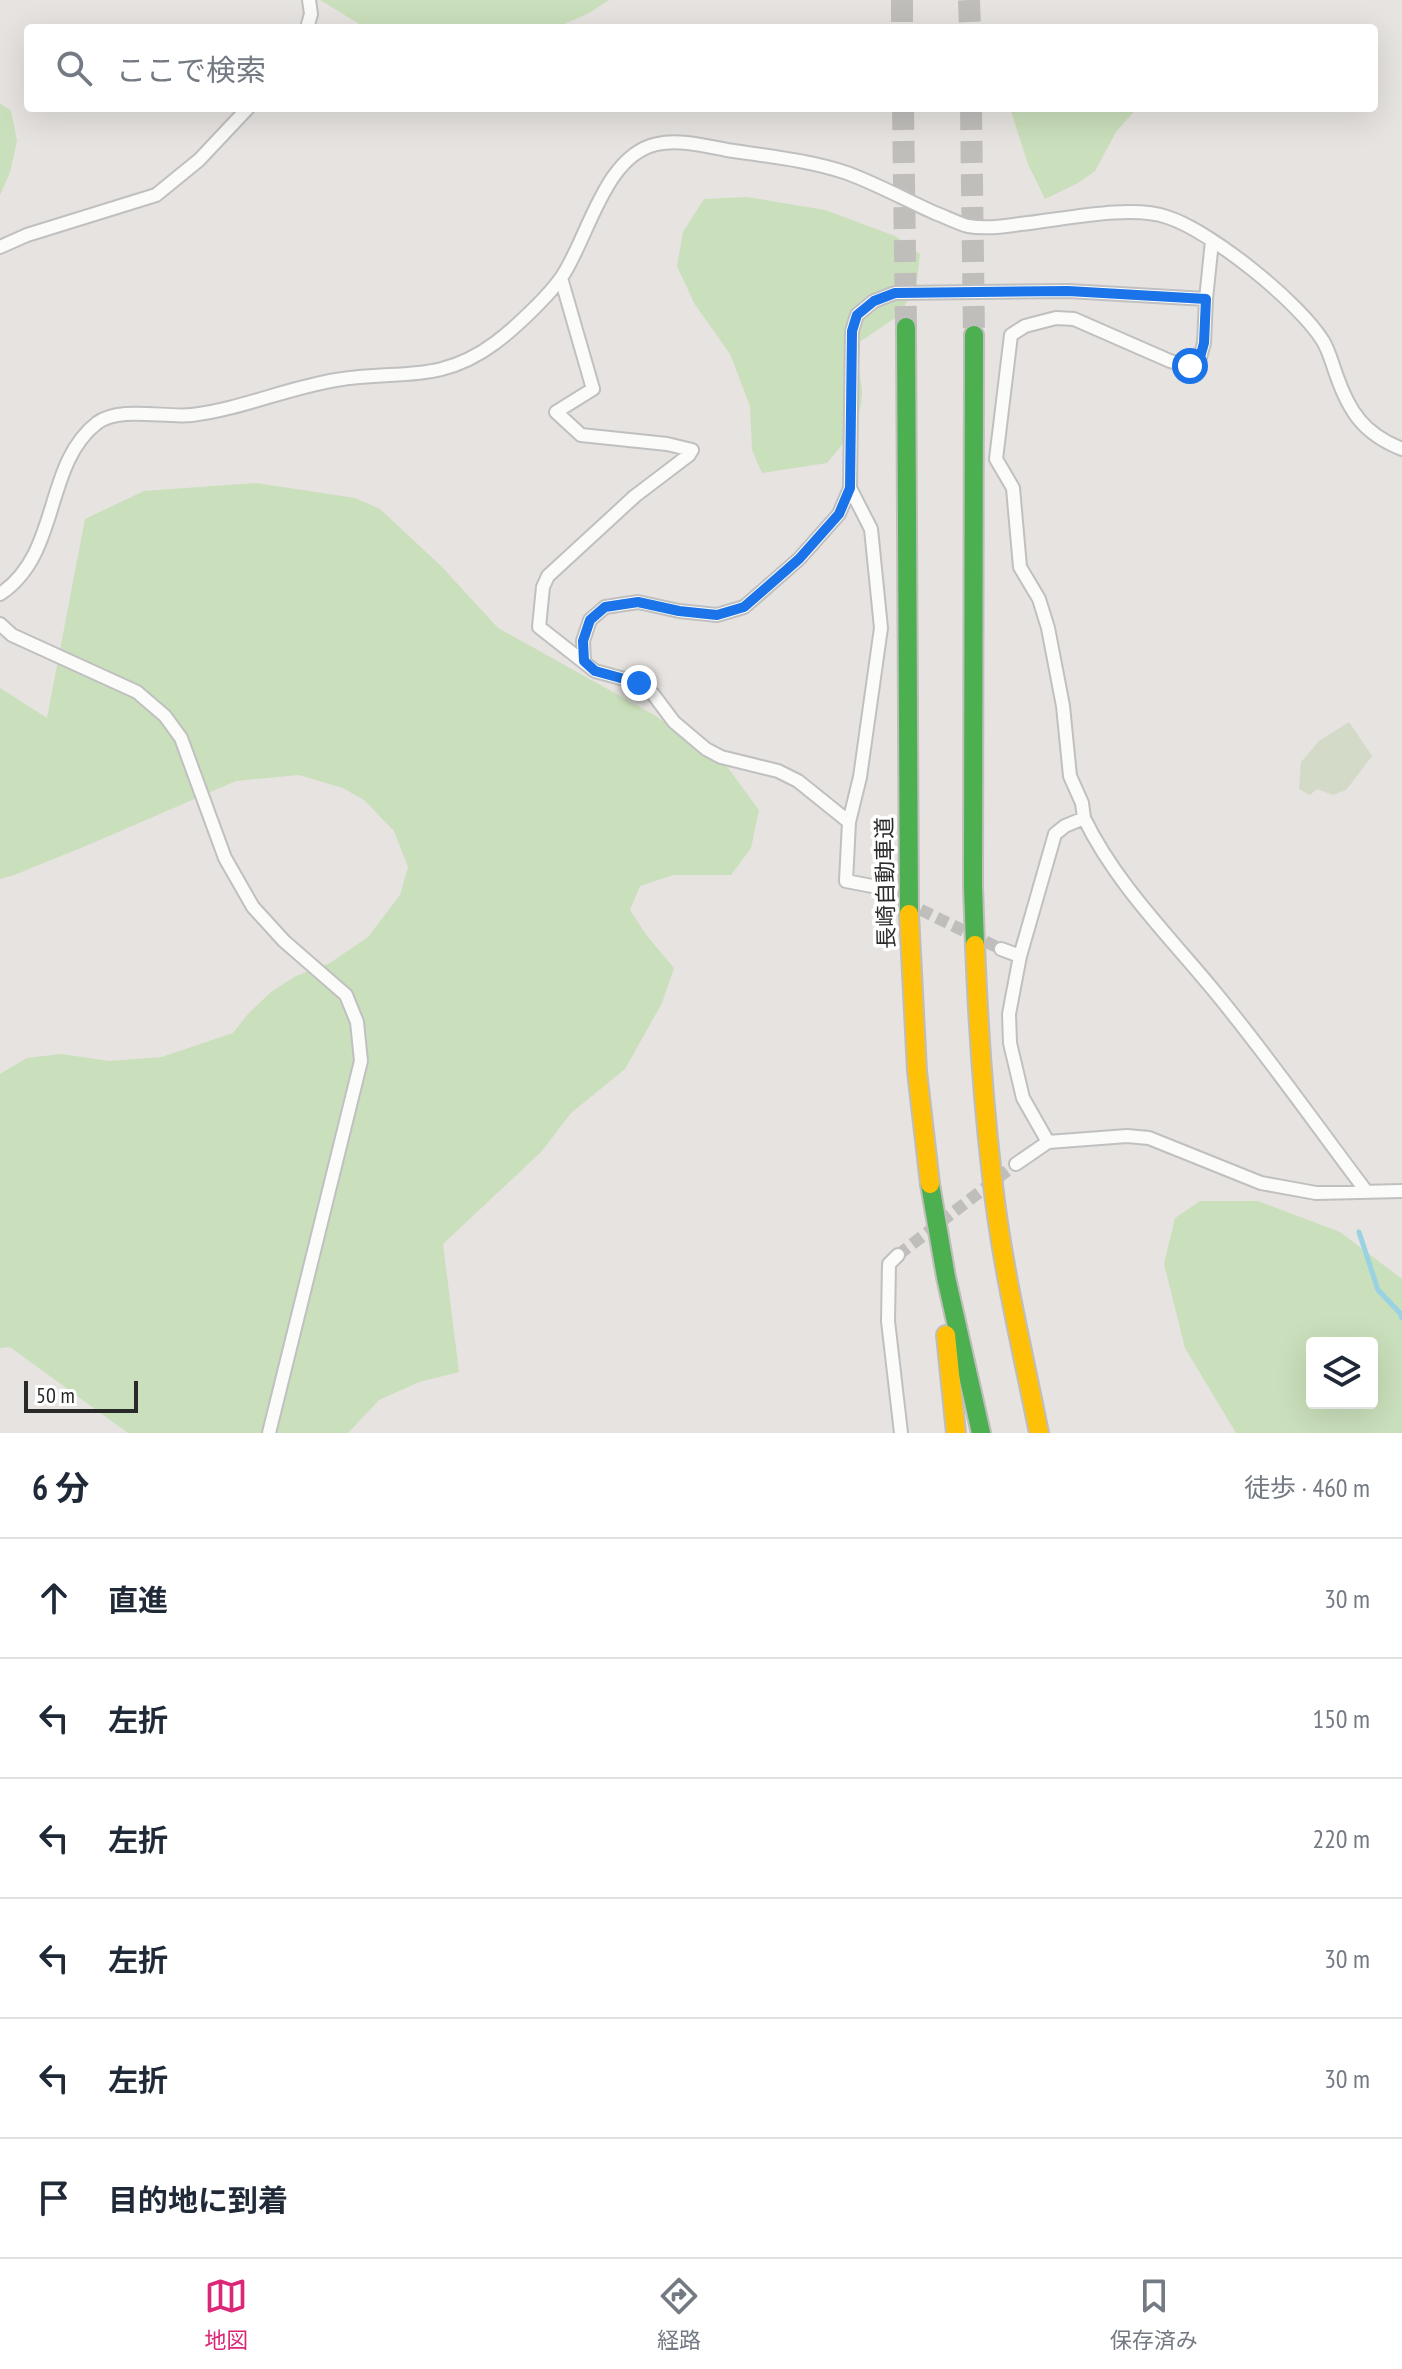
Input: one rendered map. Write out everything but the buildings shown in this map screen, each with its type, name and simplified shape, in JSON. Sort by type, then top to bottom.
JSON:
[{"type":"highway","name":"長崎自動車道","points":[[906,327],[909,953],[922,1120],[937,1229],[959,1344],[981,1433]]},
{"type":"highway","points":[[974,335],[973,886],[978,1011],[992,1178],[1014,1311],[1039,1433]]},
{"type":"highway","points":[[937,1229],[956,1433]]},
{"type":"street","points":[[308,24],[311,14],[309,0]]},
{"type":"street","points":[[0,247],[27,235],[156,195],[199,160],[244,112]]},
{"type":"street","points":[[0,594],[16,584],[37,552],[69,461],[79,443],[99,421],[119,414],[185,416],[220,411],[336,380],[428,373],[458,365],[496,342],[561,278],[612,178],[628,159],[659,143],[692,144],[846,173],[965,225],[990,228],[1133,211],[1167,216],[1212,241],[1303,315],[1325,344],[1347,404],[1369,432],[1402,449]]},
{"type":"street","points":[[1212,241],[1204,343],[1199,361],[1190,366],[1170,361],[1074,319],[1056,318],[1025,326],[1011,335],[996,459],[1013,488],[1020,567],[1039,599],[1048,628],[1063,706],[1070,776],[1095,841],[1146,912],[1216,994],[1366,1191]]},
{"type":"street","points":[[561,278],[593,389],[556,412],[581,435],[667,444],[692,450],[635,496],[548,576],[543,587],[539,627],[595,671],[639,683],[653,694],[674,722],[706,749],[721,757],[778,771],[798,781],[849,822]]},
{"type":"street","points":[[584,661],[583,641],[590,620],[605,607],[638,602],[717,615],[744,607],[799,559],[839,514],[850,488],[852,331],[857,315],[874,301],[895,293],[979,291],[1068,291],[1206,299]]},
{"type":"street","points":[[850,488],[871,529],[881,628],[860,777],[849,822],[846,881],[872,886]]},
{"type":"street","points":[[0,624],[12,635],[137,692],[165,716],[181,738],[225,858],[253,907],[284,941],[346,995],[357,1022],[361,1061],[269,1433]]},
{"type":"street","points":[[1048,1142],[1023,1098],[1010,1043],[1009,1014],[1020,956],[1055,834],[1084,818]]},
{"type":"street","points":[[1001,949],[1020,956]]},
{"type":"street","points":[[1016,1164],[1048,1142],[1127,1136],[1149,1138],[1261,1183],[1316,1193],[1402,1191]]},
{"type":"street","points":[[898,1255],[889,1264],[888,1321],[901,1433]]},
{"type":"green space","points":[[320,0],[609,0],[564,24],[359,24]]},
{"type":"green space","points":[[0,103],[11,111],[17,141],[10,172],[0,195]]},
{"type":"green space","points":[[1011,112],[1134,112],[1116,132],[1095,171],[1078,183],[1045,199],[1028,164]]},
{"type":"green space","points":[[747,197],[825,210],[895,236],[920,254],[917,280],[901,314],[855,345],[862,391],[858,416],[850,433],[827,463],[762,473],[752,450],[750,406],[730,354],[694,303],[677,266],[683,232],[704,199]]},
{"type":"green space","points":[[256,483],[355,498],[380,509],[441,566],[498,628],[656,716],[728,768],[759,810],[751,848],[731,875],[673,875],[640,886],[630,910],[674,968],[662,1003],[625,1069],[571,1113],[541,1152],[443,1244],[459,1372],[419,1382],[379,1400],[348,1433],[128,1433],[10,1347],[0,1348],[0,1074],[27,1058],[61,1054],[109,1061],[162,1057],[233,1033],[271,992],[296,976],[330,963],[368,937],[400,895],[408,867],[394,831],[364,800],[343,788],[299,775],[236,781],[0,879],[0,688],[47,718],[85,519],[144,491]]},
{"type":"green space","points":[[1349,722],[1372,756],[1346,790],[1333,795],[1317,789],[1310,795],[1299,789],[1301,762],[1319,741]]},
{"type":"green space","points":[[1200,1201],[1258,1201],[1340,1232],[1402,1279],[1402,1433],[1236,1433],[1185,1348],[1164,1264],[1175,1218]]},
{"type":"waterway","points":[[1359,1232],[1378,1290],[1402,1318]]},
{"type":"tunnel","points":[[902,0],[902,24]]},
{"type":"tunnel","points":[[969,0],[970,24]]},
{"type":"tunnel","points":[[903,112],[906,327]]},
{"type":"tunnel","points":[[971,112],[974,335]]},
{"type":"tunnel","points":[[872,886],[1001,949]]},
{"type":"tunnel","points":[[898,1255],[1016,1164]]},
{"type":"traffic: fast","points":[[906,327],[909,914]]},
{"type":"traffic: fast","points":[[974,335],[975,945]]},
{"type":"traffic: fast","points":[[930,1184],[946,1277],[981,1433]]},
{"type":"traffic: slow","points":[[909,914],[917,1071],[930,1184]]},
{"type":"traffic: slow","points":[[975,945],[983,1089],[996,1208],[1012,1305],[1039,1433]]},
{"type":"traffic: slow","points":[[946,1335],[956,1433]]},
{"type":"route","points":[[639,683],[595,671],[584,661],[583,641],[590,620],[605,607],[638,602],[717,615],[744,607],[799,559],[839,514],[850,488],[852,331],[857,315],[874,301],[895,293],[964,291],[1068,291],[1206,299],[1204,343],[1199,361],[1190,366]]}]
